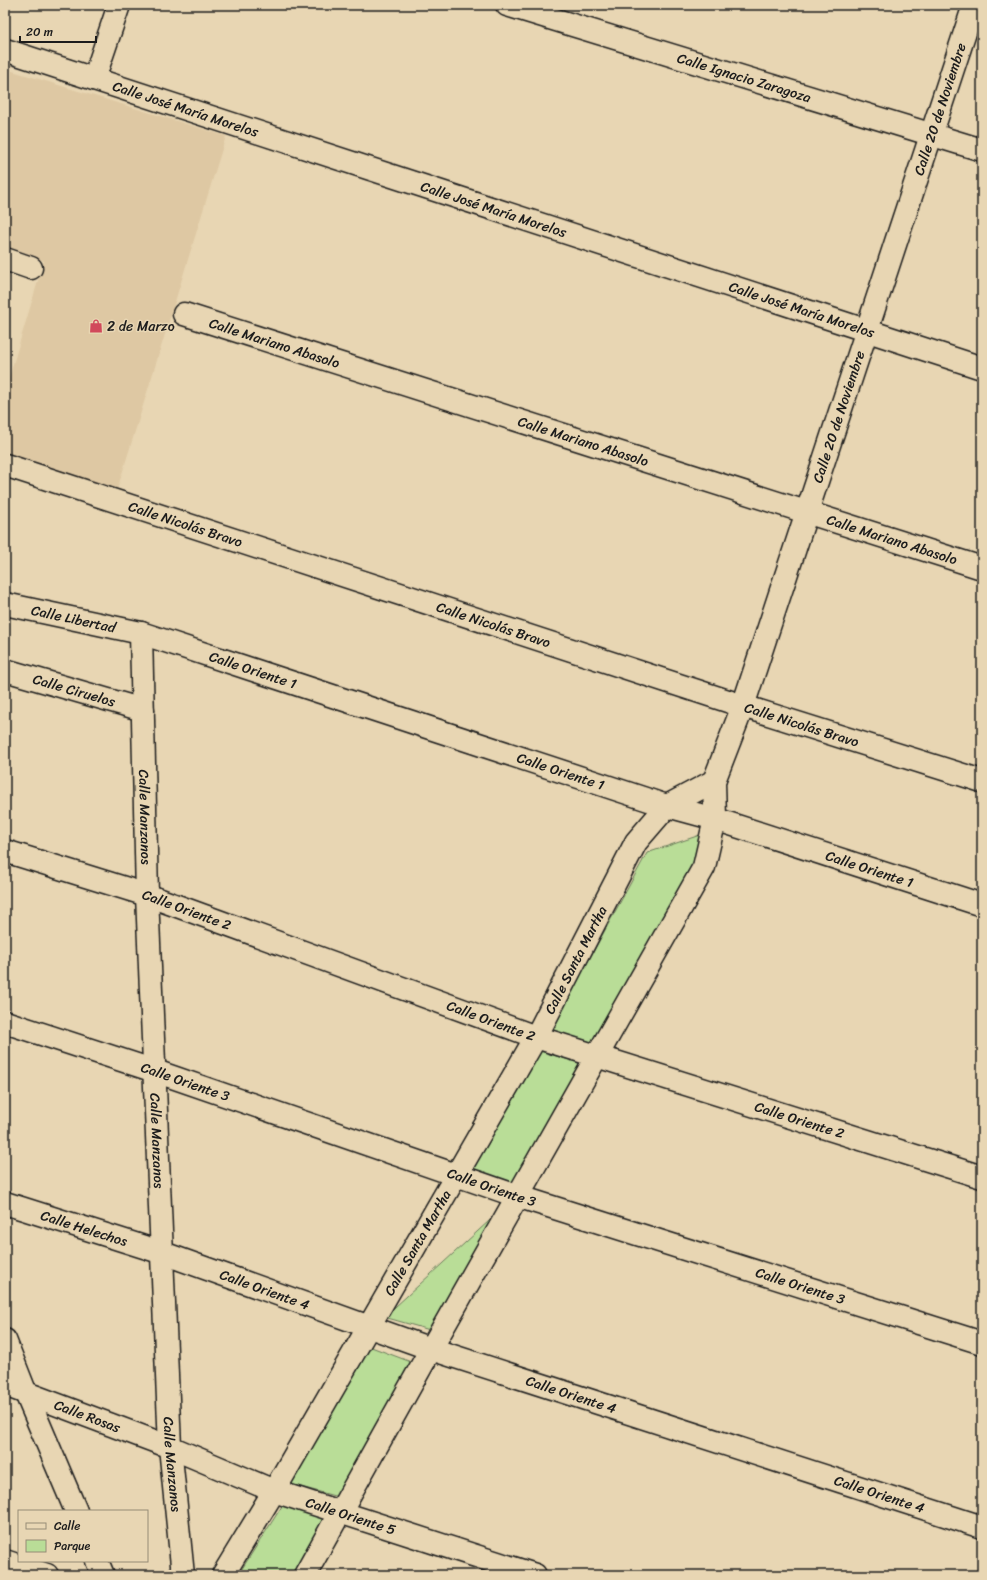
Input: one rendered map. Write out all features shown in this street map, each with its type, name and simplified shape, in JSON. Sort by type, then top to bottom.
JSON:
[{"type":"street","points":[[94,79],[119,5]]},
{"type":"street","name":"Calle Ignacio Zaragoza","points":[[507,5],[982,150]]},
{"type":"street","name":"Calle 20 de Noviembre","points":[[715,819],[714,782],[743,706],[974,5]]},
{"type":"street","name":"Calle José María Morelos","points":[[5,50],[982,368]]},
{"type":"street","points":[[5,259],[31,268]]},
{"type":"street","name":"Calle Mariano Abasolo","points":[[184,314],[982,568]]},
{"type":"street","name":"Calle Nicolás Bravo","points":[[5,465],[743,706],[982,781]]},
{"type":"street","name":"Calle Libertad","points":[[5,604],[141,633]]},
{"type":"street","name":"Calle Manzanos","points":[[141,633],[147,895],[170,1447],[183,1575]]},
{"type":"street","name":"Calle Oriente 1","points":[[141,633],[667,806],[715,819],[982,905]]},
{"type":"street","name":"Calle Ciruelos","points":[[5,670],[143,710]]},
{"type":"street","points":[[667,806],[714,782]]},
{"type":"street","name":"Calle Santa Martha","points":[[223,1575],[274,1491],[367,1327],[536,1037],[636,842],[667,806]]},
{"type":"street","points":[[305,1575],[339,1512],[704,867],[715,819]]},
{"type":"street","name":"Calle Oriente 2","points":[[5,851],[147,895],[536,1037],[982,1177]]},
{"type":"street","name":"Calle Oriente 3","points":[[5,1022],[155,1071],[455,1176],[982,1343]]},
{"type":"street","name":"Calle Helechos","points":[[5,1203],[163,1253]]},
{"type":"street","name":"Calle Oriente 4","points":[[163,1253],[431,1349],[982,1527]]},
{"type":"street","points":[[5,1340],[15,1388],[76,1510]]},
{"type":"street","name":"Calle Rosas","points":[[15,1388],[170,1447]]},
{"type":"street","name":"Calle Oriente 5","points":[[170,1447],[274,1491],[535,1575]]},
{"type":"street","points":[[5,1561],[47,1575]]},
{"type":"street","points":[[97,1562],[103,1575]]},
{"type":"shaded area","name":"2 de Marzo","points":[[6,69],[226,136],[117,490],[5,457],[5,391],[44,261],[5,248]]},
{"type":"green space","points":[[700,835],[701,866],[597,1046],[550,1031],[647,853]]},
{"type":"green space","points":[[537,1050],[582,1064],[513,1183],[468,1167]]},
{"type":"green space","points":[[501,1210],[430,1330],[384,1317]]},
{"type":"green space","points":[[366,1345],[419,1365],[342,1498],[290,1484]]},
{"type":"green space","points":[[284,1503],[332,1517],[301,1575],[238,1575]]},
{"type":"place","name":"2 de Marzo","points":[[96,326]]}]
